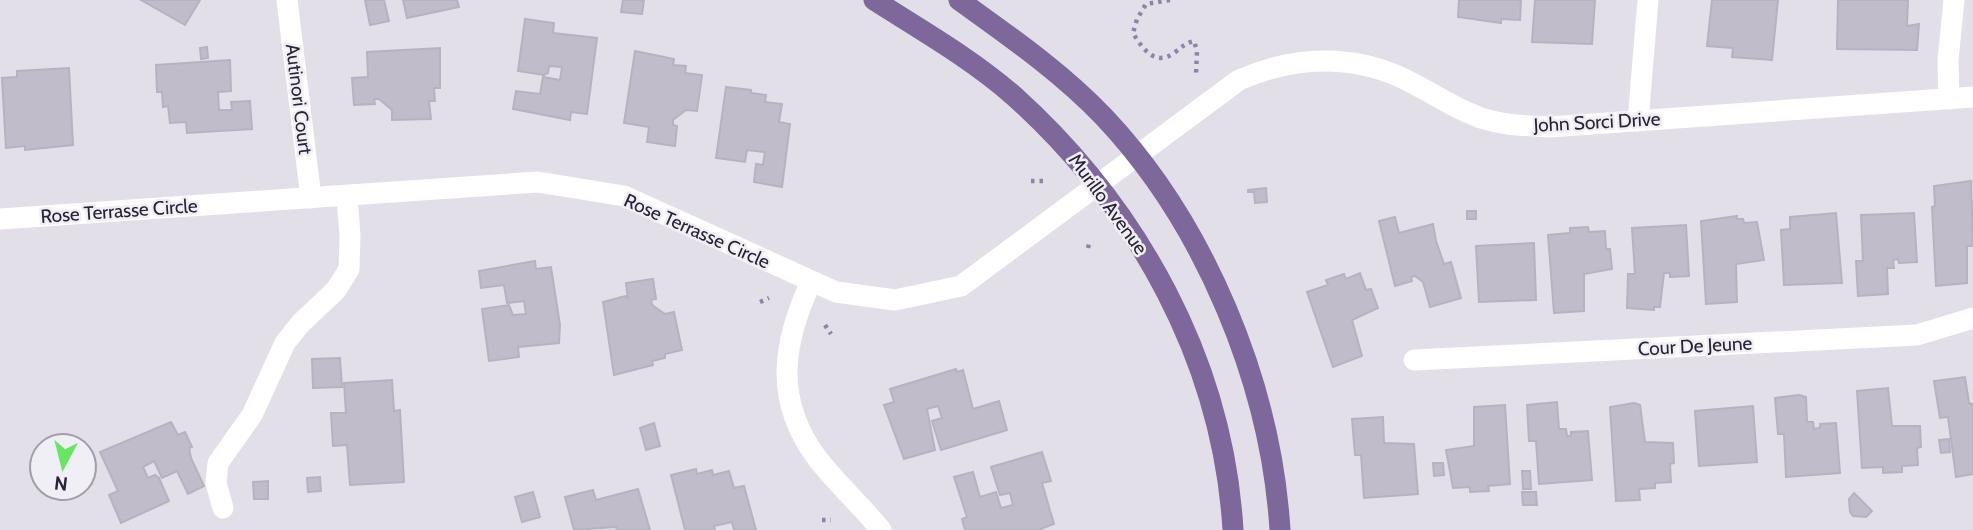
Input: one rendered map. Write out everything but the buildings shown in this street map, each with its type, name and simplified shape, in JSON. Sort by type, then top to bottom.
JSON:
[{"type":"main road","name":"Murillo Avenue","points":[[874,0],[965,59],[1012,95],[1073,154],[1140,242],[1189,339],[1220,428],[1233,530]]},
{"type":"main road","points":[[959,0],[1030,50],[1103,116],[1136,156],[1194,241],[1238,336],[1258,391],[1280,530]]},
{"type":"street","name":"Autinori Court","points":[[287,0],[311,198]]},
{"type":"street","points":[[1638,121],[1648,0]]},
{"type":"street","points":[[1949,99],[1948,60],[1954,0]]},
{"type":"street","name":"John Sorci Drive","points":[[1136,156],[1239,80],[1289,63],[1327,60],[1366,65],[1412,83],[1449,105],[1514,126],[1638,121],[1973,97]]},
{"type":"street","name":"Rose Terrasse Circle","points":[[0,219],[538,182],[624,196],[836,292],[895,300],[961,286],[1136,156]]},
{"type":"street","points":[[223,508],[216,483],[218,463],[252,415],[285,343],[301,323],[336,290],[349,270],[350,236],[346,196]]},
{"type":"street","points":[[811,282],[797,312],[785,371],[792,416],[817,457],[876,528]]},
{"type":"street","name":"Cour De Jeune","points":[[1414,360],[1917,335],[1973,318]]},
{"type":"path","points":[[1170,0],[1146,4],[1133,33],[1144,51],[1158,58],[1171,56],[1186,43],[1194,41],[1197,51],[1196,75]]},
{"type":"path","points":[[1031,181],[1043,181]]},
{"type":"path","points":[[1088,248],[1090,240]]},
{"type":"path","points":[[760,302],[769,298]]},
{"type":"path","points":[[825,325],[831,334]]},
{"type":"path","points":[[822,520],[831,520]]}]
